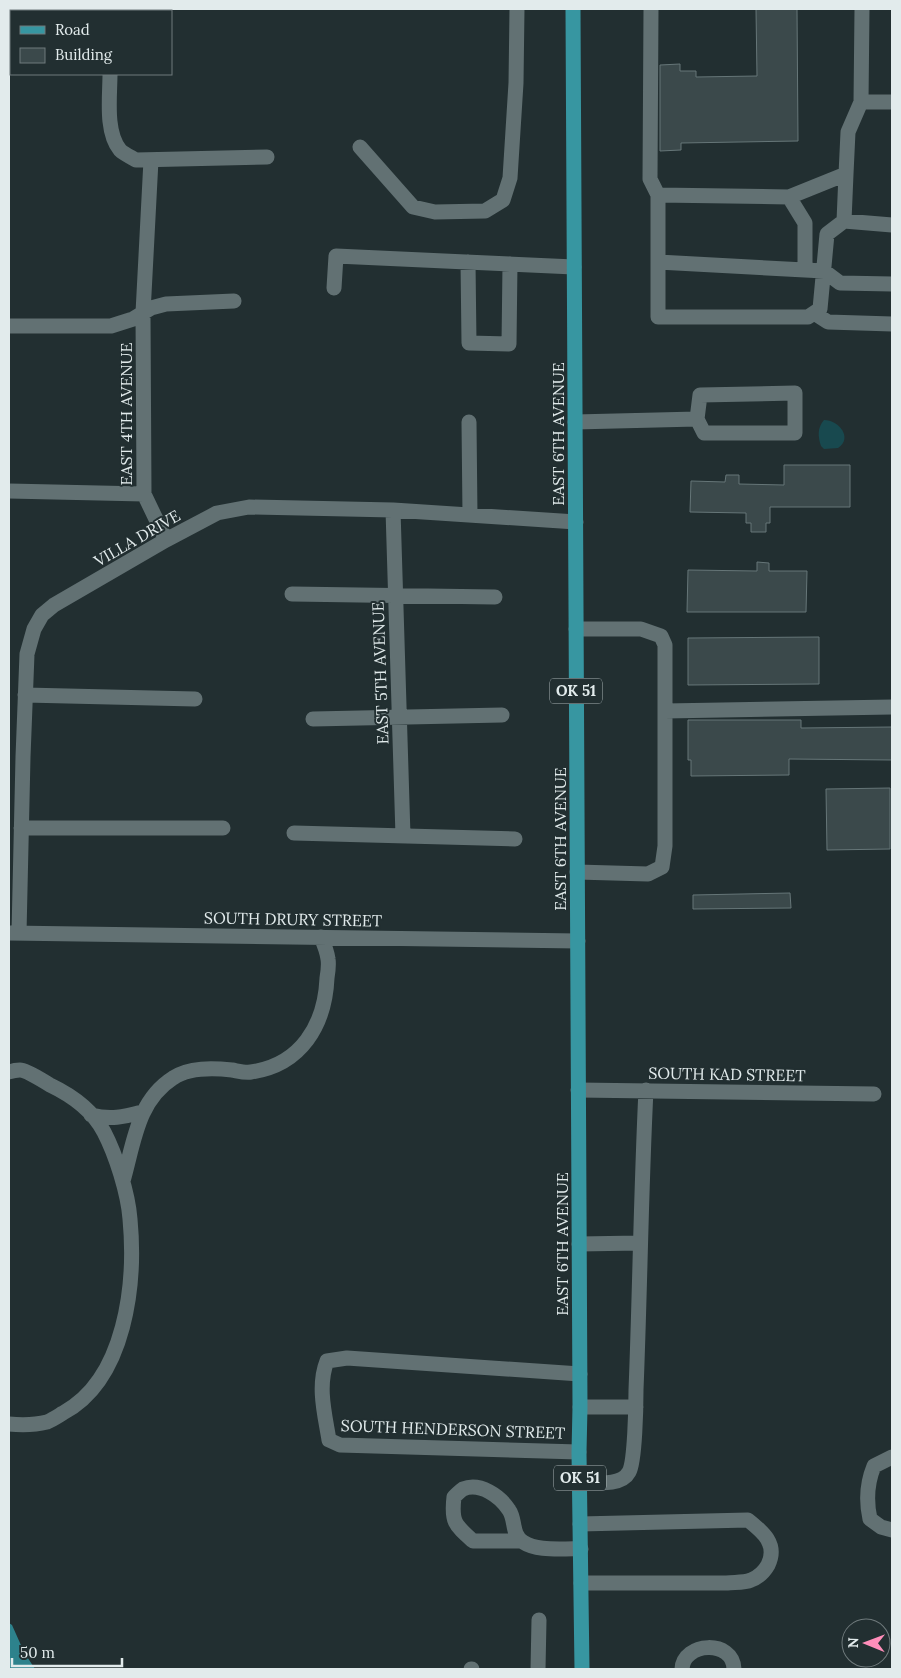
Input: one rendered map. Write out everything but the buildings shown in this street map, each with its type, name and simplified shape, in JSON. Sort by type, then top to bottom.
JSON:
[{"type":"main road","name":"EAST 6TH AVENUE","points":[[573,9],[579,1452],[582,1669]]},
{"type":"street","points":[[360,147],[413,207],[435,212],[485,211],[503,200],[510,178],[516,83],[517,9]]},
{"type":"street","points":[[651,9],[650,179],[658,195],[658,317],[808,317],[820,309],[827,234],[844,222],[892,225]]},
{"type":"street","points":[[844,222],[848,132],[861,102],[862,9]]},
{"type":"street","points":[[110,75],[112,138],[121,151],[136,160],[267,157]]},
{"type":"street","points":[[861,102],[892,102]]},
{"type":"street","name":"EAST 4TH AVENUE","points":[[151,160],[143,313],[144,494],[166,540]]},
{"type":"street","points":[[658,195],[790,197],[846,174]]},
{"type":"street","points":[[790,197],[805,223],[805,270]]},
{"type":"street","points":[[334,288],[336,256],[574,267]]},
{"type":"street","points":[[468,262],[469,343],[509,344],[510,264]]},
{"type":"street","points":[[658,262],[824,271],[840,283],[892,284]]},
{"type":"street","points":[[9,326],[111,326],[133,319],[166,304],[234,301]]},
{"type":"street","points":[[814,313],[828,322],[892,324]]},
{"type":"street","points":[[795,393],[795,433],[704,433],[697,419],[700,395],[795,393]]},
{"type":"street","points":[[575,422],[697,419]]},
{"type":"street","points":[[469,422],[470,515]]},
{"type":"street","points":[[9,491],[144,494]]},
{"type":"street","name":"VILLA DRIVE","points":[[14,933],[21,828],[27,654],[34,629],[42,615],[54,605],[166,540],[218,513],[249,507],[392,510],[576,522]]},
{"type":"street","name":"EAST 5TH AVENUE","points":[[392,510],[403,836]]},
{"type":"street","points":[[292,594],[495,597]]},
{"type":"street","points":[[576,629],[641,629],[661,636],[665,645],[665,846],[662,867],[648,874],[577,872]]},
{"type":"street","points":[[25,695],[195,698]]},
{"type":"street","points":[[665,711],[892,707]]},
{"type":"street","points":[[313,719],[502,715]]},
{"type":"street","points":[[21,828],[223,828]]},
{"type":"street","points":[[294,833],[515,839]]},
{"type":"street","name":"SOUTH DRURY STREET","points":[[14,933],[578,942]]},
{"type":"street","points":[[123,1181],[142,1112],[156,1091],[174,1077],[192,1070],[231,1070],[249,1073],[268,1068],[286,1060],[308,1040],[321,1017],[327,987],[328,959],[321,937]]},
{"type":"street","points":[[9,1072],[22,1070],[66,1092],[91,1115],[104,1131],[123,1181],[130,1218],[132,1262],[128,1300],[119,1339],[98,1383],[76,1406],[47,1422],[9,1424]]},
{"type":"street","name":"SOUTH KAD STREET","points":[[578,1090],[874,1094]]},
{"type":"street","points":[[580,1482],[624,1479],[630,1472],[632,1462],[636,1407],[639,1243],[646,1090]]},
{"type":"street","points":[[91,1115],[117,1118],[142,1112]]},
{"type":"street","points":[[579,1244],[639,1243]]},
{"type":"street","name":"SOUTH HENDERSON STREET","points":[[579,1452],[340,1446],[329,1440],[322,1401],[323,1371],[327,1362],[347,1358],[580,1374]]},
{"type":"street","points":[[580,1406],[636,1407]]},
{"type":"street","points":[[892,1457],[874,1466],[867,1503],[870,1519],[881,1527],[892,1530]]},
{"type":"street","points":[[521,1541],[514,1529],[510,1512],[495,1494],[479,1488],[463,1489],[454,1497],[452,1510],[456,1526],[473,1541],[521,1541],[533,1546],[581,1549]]},
{"type":"street","points":[[580,1524],[748,1520],[761,1531],[771,1544],[771,1558],[764,1573],[750,1581],[718,1583],[581,1583]]},
{"type":"street","points":[[538,1669],[539,1620]]},
{"type":"street","points":[[682,1669],[682,1664],[687,1656],[694,1651],[705,1648],[716,1648],[728,1654],[734,1662],[734,1669]]},
{"type":"shaded area","points":[[824,420],[835,423],[842,430],[844,439],[838,448],[824,449],[821,446],[819,433],[820,426]]},
{"type":"shaded area","points":[[9,1623],[12,1625],[24,1652],[35,1669],[9,1669]]}]
